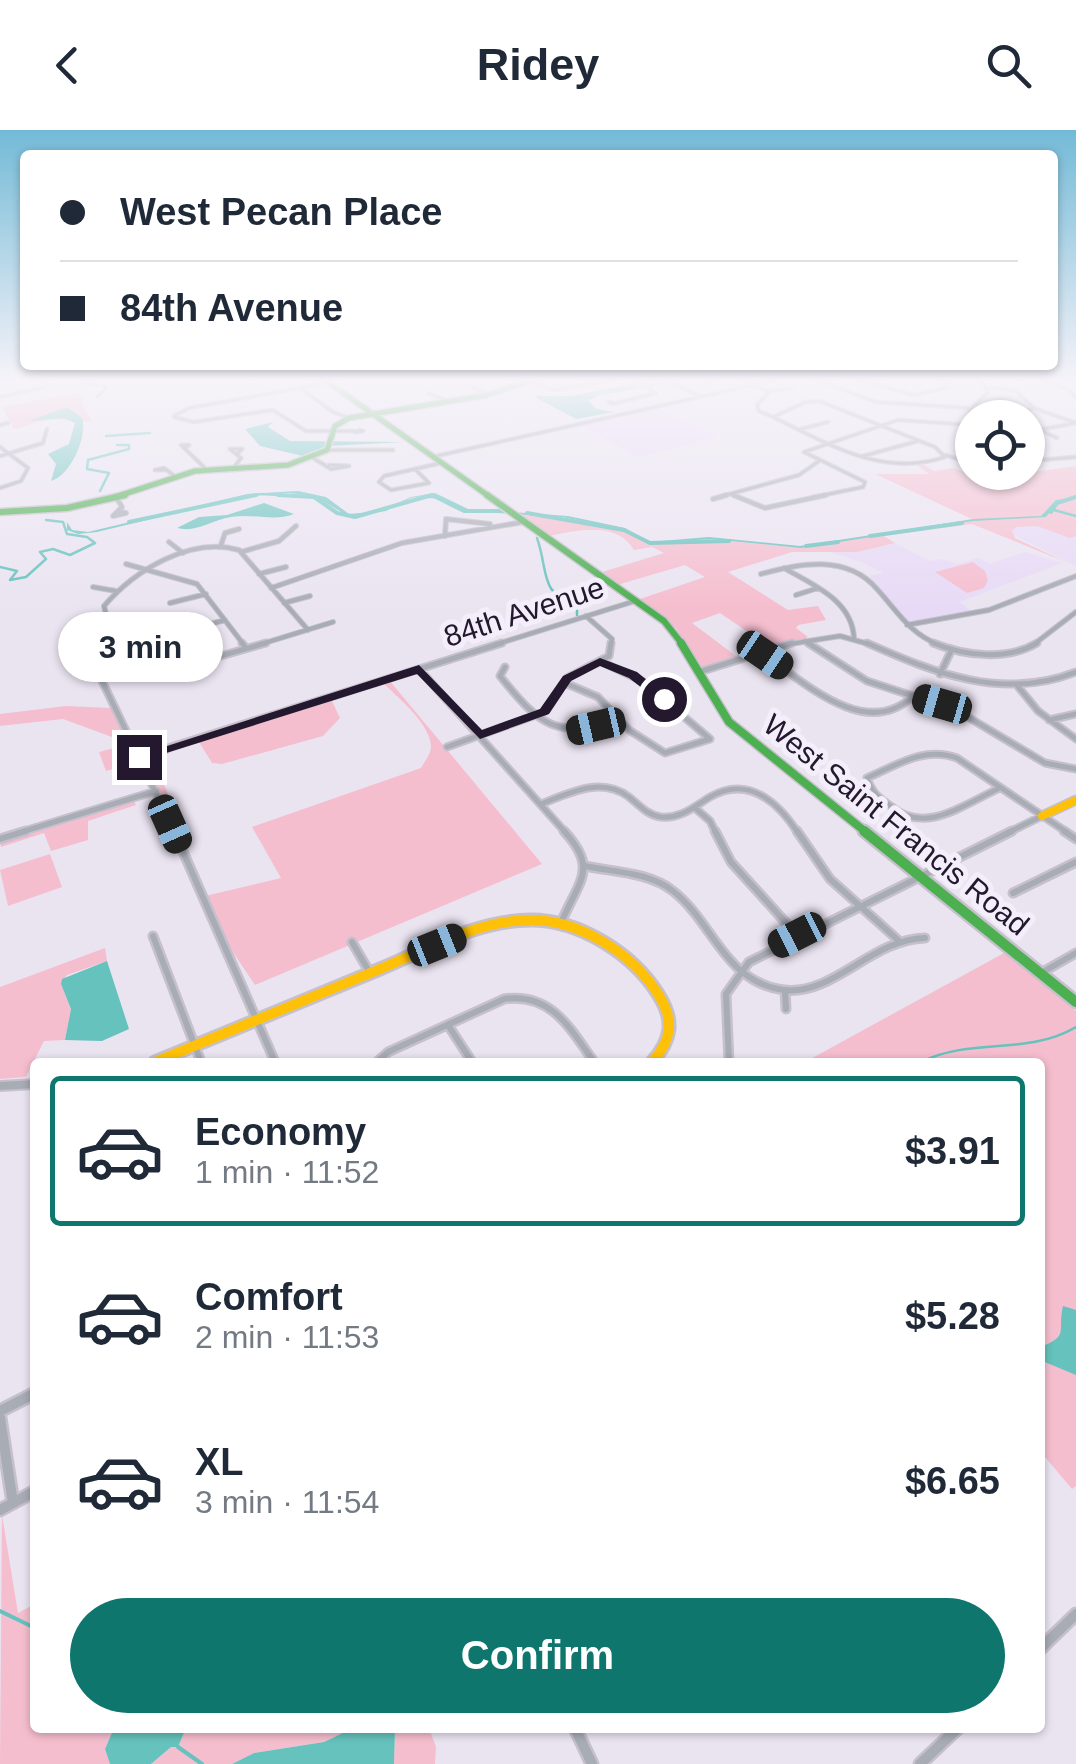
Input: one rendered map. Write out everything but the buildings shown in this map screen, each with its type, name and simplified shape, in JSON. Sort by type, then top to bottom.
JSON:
[{"type":"street","points":[[0,488],[21,481],[28,468],[7,456]]},
{"type":"street","points":[[193,456],[206,468]]},
{"type":"street","name":"West Saint Francis Road","points":[[431,456],[680,637],[730,722],[1076,1002]]},
{"type":"street","points":[[414,469],[429,482],[392,490],[379,482],[384,476],[452,456]]},
{"type":"street","points":[[731,494],[762,508],[866,484],[813,456]]},
{"type":"street","points":[[862,457],[896,468],[943,458],[955,460]]},
{"type":"street","points":[[1045,460],[1076,457]]},
{"type":"street","points":[[0,512],[48,510],[116,497],[171,473],[236,460],[280,463],[313,458],[329,465]]},
{"type":"street","points":[[713,499],[803,474],[809,464],[820,460]]},
{"type":"street","points":[[116,497],[122,507],[118,511]]},
{"type":"street","points":[[271,588],[326,572],[390,546],[492,526],[514,515]]},
{"type":"street","points":[[448,536],[443,522],[450,519],[492,526]]},
{"type":"street","points":[[241,552],[279,541],[296,526]]},
{"type":"street","points":[[221,545],[225,533],[239,529]]},
{"type":"street","points":[[169,542],[183,554]]},
{"type":"street","points":[[308,630],[233,546],[183,554],[118,591],[104,606],[104,614],[151,674],[246,648],[308,630],[332,622]]},
{"type":"street","points":[[761,574],[818,563],[854,571],[875,586],[905,626],[952,648],[996,654],[1032,647],[1076,612]]},
{"type":"street","points":[[126,564],[188,578],[206,594],[246,648]]},
{"type":"street","points":[[259,574],[286,567]]},
{"type":"street","points":[[783,568],[840,605],[856,628],[854,638]]},
{"type":"street","points":[[905,626],[967,616],[1075,578]]},
{"type":"street","points":[[93,587],[118,591]]},
{"type":"street","points":[[796,596],[818,588]]},
{"type":"street","points":[[170,603],[206,594]]},
{"type":"street","points":[[284,603],[310,596]]},
{"type":"street","name":"84th Avenue","points":[[139,757],[635,601]]},
{"type":"street","points":[[447,747],[538,715],[550,707],[575,671],[609,656],[614,643],[586,616]]},
{"type":"street","points":[[967,616],[978,625]]},
{"type":"street","points":[[196,628],[225,620]]},
{"type":"street","points":[[698,672],[726,668],[830,636],[854,638],[940,674],[1016,683],[1046,681],[1076,672]]},
{"type":"street","points":[[804,641],[867,681],[966,715],[1046,763],[1076,769]]},
{"type":"street","points":[[131,648],[92,660],[156,791],[273,1058]]},
{"type":"street","points":[[940,674],[952,648]]},
{"type":"street","points":[[765,655],[834,702],[867,717],[899,710],[913,696]]},
{"type":"street","points":[[565,683],[598,697],[620,722],[665,753],[710,739],[642,681],[600,661]]},
{"type":"street","points":[[505,667],[500,676],[538,715],[568,732],[620,722]]},
{"type":"street","points":[[419,669],[584,853],[585,866],[561,923]]},
{"type":"street","points":[[1016,683],[1048,720],[1076,739]]},
{"type":"street","points":[[1048,720],[1076,714]]},
{"type":"street","points":[[1000,788],[923,822],[904,817],[872,792],[867,778],[938,751],[957,758],[1076,838]]},
{"type":"street","points":[[541,804],[596,786],[620,791],[653,815],[677,816],[709,795],[729,789],[743,788],[766,796],[782,811],[827,876],[898,940]]},
{"type":"street","points":[[0,840],[156,791]]},
{"type":"street","points":[[730,1058],[726,994],[741,970],[761,953],[1076,800]]},
{"type":"street","points":[[694,807],[710,820],[731,862],[797,935]]},
{"type":"street","points":[[1014,892],[1076,862]]},
{"type":"street","points":[[585,866],[654,882],[673,892],[719,955],[785,990],[810,986],[898,940],[925,938]]},
{"type":"street","points":[[164,1058],[486,926],[529,920],[561,923],[611,944],[666,1005],[673,1031],[667,1046],[656,1058]]},
{"type":"street","points":[[153,936],[199,1058]]},
{"type":"street","points":[[352,942],[370,972]]},
{"type":"street","points":[[1040,973],[1076,953]]},
{"type":"street","points":[[785,990],[786,1009]]},
{"type":"street","points":[[381,1058],[504,999],[537,998],[554,1008],[591,1058]]},
{"type":"street","points":[[448,1025],[469,1058]]},
{"type":"street","points":[[0,1086],[30,1084]]},
{"type":"street","points":[[13,1503],[0,1415],[30,1396]]},
{"type":"street","points":[[0,1510],[30,1494]]},
{"type":"street","points":[[1045,1643],[1076,1614]]},
{"type":"street","points":[[578,1733],[592,1764]]},
{"type":"street","points":[[920,1764],[953,1733]]},
{"type":"shaded area","points":[[50,456],[75,456],[65,472],[51,481],[56,464]]},
{"type":"shaded area","points":[[917,465],[934,471],[955,469],[955,490],[1045,490],[1045,470],[1076,466],[1076,536],[1070,538],[1037,526],[1016,527],[1012,531],[1015,538],[1066,562],[972,524],[884,536],[895,543],[857,552],[792,552],[728,572],[788,610],[818,606],[826,620],[798,625],[796,628],[808,637],[773,649],[720,613],[692,623],[740,659],[702,670],[676,628],[637,600],[705,577],[685,565],[617,585],[599,573],[664,553],[652,547],[634,550],[627,541],[607,531],[549,536],[517,512],[620,528],[649,543],[711,539],[801,548],[972,519],[875,474],[929,474]]},
{"type":"shaded area","points":[[298,491],[326,497],[349,514],[381,511],[411,497],[435,493],[468,509],[568,516],[625,528],[648,542],[709,537],[800,546],[974,519],[1041,516],[1056,500],[1076,498],[1057,503],[1046,517],[973,521],[801,548],[711,539],[649,543],[623,529],[562,517],[466,511],[434,494],[411,498],[386,511],[348,516],[314,496],[247,496],[97,532],[78,534],[67,530],[67,522],[72,530],[88,532],[247,494]]},
{"type":"shaded area","points":[[264,503],[294,514],[231,517],[198,528],[177,528],[199,517],[227,515]]},
{"type":"shaded area","points":[[1076,518],[1076,566],[986,521]]},
{"type":"shaded area","points":[[895,543],[929,561],[941,559],[958,564],[978,558],[990,564],[1025,552],[1062,563],[959,602],[973,613],[910,623],[905,622],[869,576],[883,573],[826,551],[857,552]]},
{"type":"shaded area","points":[[973,562],[985,571],[988,580],[984,588],[967,593],[935,572]]},
{"type":"shaded area","points":[[389,680],[542,864],[255,985],[226,942],[205,896],[281,878],[252,827],[421,768],[431,746],[425,728],[382,682]]},
{"type":"shaded area","points":[[375,684],[331,699],[340,718],[323,736],[222,764],[212,763],[199,742],[164,757],[156,767],[185,833],[179,835],[143,759],[147,755]]},
{"type":"shaded area","points":[[66,706],[111,708],[137,762],[106,771],[99,752],[122,746],[120,740],[63,719],[0,726],[0,714]]},
{"type":"shaded area","points":[[133,799],[136,805],[88,821],[88,840],[51,851],[44,833],[1,847],[0,841]]},
{"type":"shaded area","points":[[50,854],[62,887],[8,906],[0,870]]},
{"type":"shaded area","points":[[105,948],[107,961],[67,975],[61,984],[71,1009],[65,1040],[44,1041],[36,1058],[30,1058],[26,1077],[0,1079],[0,987]]},
{"type":"shaded area","points":[[1004,953],[1076,1011],[1076,1486],[1072,1489],[1045,1457],[1045,1058],[812,1058]]},
{"type":"shaded area","points":[[107,961],[129,1029],[102,1041],[65,1040],[71,1009],[62,979]]},
{"type":"shaded area","points":[[1063,1306],[1076,1310],[1076,1375],[1045,1362],[1045,1345],[1060,1332]]},
{"type":"shaded area","points":[[2,1515],[18,1613],[30,1607],[30,1733],[112,1733],[105,1749],[110,1764],[0,1764]]},
{"type":"shaded area","points":[[112,1733],[184,1733],[178,1747],[171,1747],[151,1764],[110,1764],[105,1749]]},
{"type":"shaded area","points":[[184,1733],[343,1733],[324,1742],[254,1753],[232,1764],[151,1764],[171,1747],[178,1747]]},
{"type":"shaded area","points":[[343,1733],[395,1733],[394,1764],[232,1764],[254,1753],[324,1742]]},
{"type":"shaded area","points":[[395,1733],[431,1733],[436,1747],[435,1764],[394,1764]]},
{"type":"waterway","points":[[100,491],[109,473],[87,469],[88,460],[102,456]]},
{"type":"waterway","points":[[129,522],[256,495]]},
{"type":"waterway","points":[[278,495],[314,497],[337,513],[355,517],[425,497]]},
{"type":"waterway","points":[[245,497],[315,497]]},
{"type":"waterway","points":[[425,497],[436,497]]},
{"type":"waterway","points":[[425,497],[436,497]]},
{"type":"waterway","points":[[436,497],[464,511],[510,511]]},
{"type":"waterway","points":[[1051,512],[1057,503],[1076,497]]},
{"type":"waterway","points":[[1054,510],[1076,516]]},
{"type":"waterway","points":[[527,513],[624,530],[650,543],[729,541]]},
{"type":"waterway","points":[[0,567],[17,571],[10,580],[26,577],[46,559],[40,552],[53,549],[70,555],[95,543],[87,537],[67,534],[63,522],[46,520]]},
{"type":"waterway","points":[[870,536],[962,523]]},
{"type":"waterway","points":[[537,538],[550,587],[577,608],[577,615]]},
{"type":"waterway","points":[[806,546],[838,542]]},
{"type":"waterway","points":[[932,1058],[959,1050],[1038,1041],[1076,1027]]},
{"type":"waterway","points":[[0,1611],[30,1626]]},
{"type":"waterway","points":[[178,1747],[202,1764]]},
{"type":"traffic: fast","points":[[0,512],[67,508],[122,496],[195,471],[288,465],[311,456]]},
{"type":"traffic: fast","points":[[432,456],[664,621],[729,722],[1076,1002]]},
{"type":"traffic: slow","points":[[1042,816],[1076,800]]},
{"type":"traffic: slow","points":[[165,1058],[478,928],[536,920],[573,927],[593,937],[653,985],[665,1005],[670,1024],[667,1044],[655,1058]]},
{"type":"route","points":[[139,757],[419,669],[480,736],[544,712],[567,678],[600,661],[633,675],[664,699]]}]
